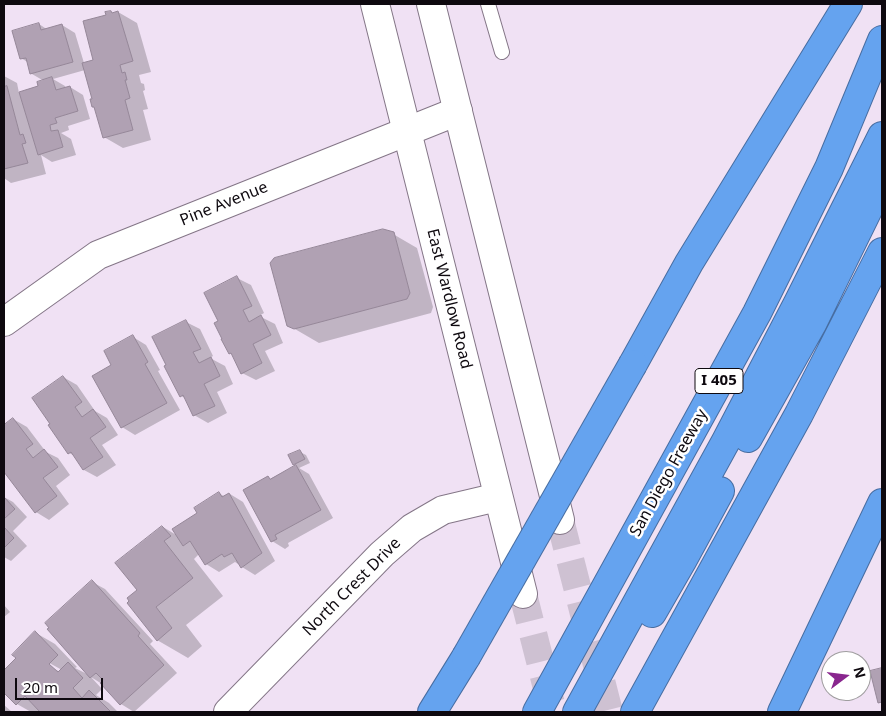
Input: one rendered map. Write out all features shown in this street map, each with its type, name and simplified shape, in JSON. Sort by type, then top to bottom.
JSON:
[{"type":"highway","points":[[432,712],[466,657],[689,263],[848,4]]},
{"type":"highway","name":"San Diego Freeway","points":[[537,712],[757,313],[828,168],[882,40]]},
{"type":"highway","points":[[577,712],[726,441],[882,136]]},
{"type":"highway","points":[[596,712],[682,561],[812,324],[882,181]]},
{"type":"highway","points":[[635,712],[799,414],[882,252]]},
{"type":"highway","points":[[782,712],[882,503]]},
{"type":"main road","name":"East Wardlow Road","points":[[374,4],[523,594]]},
{"type":"main road","points":[[431,4],[560,520]]},
{"type":"main road","name":"Pine Avenue","points":[[4,322],[98,254],[458,111]]},
{"type":"main road","name":"North Crest Drive","points":[[228,712],[382,554],[412,528],[444,510],[498,497]]},
{"type":"lane","points":[[488,4],[502,52]]},
{"type":"building","points":[[111,11],[112,13],[118,11],[133,61],[120,65],[122,73],[125,72],[127,80],[125,80],[130,98],[125,100],[133,130],[103,138],[94,107],[92,107],[90,99],[92,99],[82,63],[93,60],[83,21],[106,15],[105,12]]},
{"type":"building","points":[[39,23],[41,30],[62,24],[73,62],[30,74],[26,58],[20,59],[12,31]]},
{"type":"building","points":[[52,77],[56,90],[70,86],[78,111],[55,118],[57,123],[50,125],[51,131],[58,130],[63,147],[38,155],[19,92],[38,86],[37,82]]},
{"type":"building","points":[[7,86],[20,135],[23,134],[26,143],[22,144],[28,163],[4,169],[4,87]]},
{"type":"building","points":[[383,229],[394,232],[410,293],[407,299],[294,329],[287,326],[270,263],[274,258]]},
{"type":"building","points":[[237,276],[252,306],[243,310],[249,322],[261,315],[271,335],[253,344],[262,363],[241,374],[231,353],[229,354],[221,339],[214,323],[218,321],[204,293]]},
{"type":"building","points":[[186,320],[201,349],[193,352],[199,363],[211,357],[220,376],[204,384],[215,406],[193,416],[183,395],[180,397],[152,337]]},
{"type":"building","points":[[133,335],[148,362],[145,364],[167,403],[121,428],[92,376],[111,365],[104,351]]},
{"type":"building","points":[[63,376],[82,402],[75,407],[82,417],[93,409],[106,427],[90,438],[103,457],[83,470],[71,452],[68,454],[32,398]]},
{"type":"building","points":[[13,418],[33,444],[26,449],[33,458],[44,449],[58,467],[43,478],[57,496],[35,513],[4,472],[4,425]]},
{"type":"building","points":[[300,450],[305,459],[293,465],[288,455]]},
{"type":"building","points":[[296,465],[321,510],[275,535],[277,539],[271,542],[243,490],[268,476],[270,479]]},
{"type":"building","points":[[219,492],[222,497],[229,493],[262,553],[241,568],[232,553],[224,557],[222,554],[205,565],[190,541],[183,546],[172,529],[197,513],[194,508]]},
{"type":"building","points":[[4,497],[15,509],[4,519]]},
{"type":"building","points":[[162,526],[171,536],[164,541],[193,578],[156,607],[172,628],[157,641],[127,603],[129,601],[127,598],[137,590],[115,563]]},
{"type":"building","points":[[4,527],[14,538],[4,548]]},
{"type":"building","points":[[92,580],[140,633],[138,636],[164,665],[120,705],[100,683],[103,680],[96,673],[90,678],[47,629],[49,628],[45,623]]},
{"type":"building","points":[[35,631],[58,655],[49,664],[58,672],[68,662],[83,678],[73,688],[82,698],[89,690],[111,712],[40,712],[25,696],[16,705],[4,693],[4,670],[16,658],[12,655]]},
{"type":"building","points":[[882,668],[882,702],[878,703],[871,671]]},
{"type":"tunnel","points":[[560,520],[609,712]]},
{"type":"tunnel","points":[[523,594],[553,712]]}]
